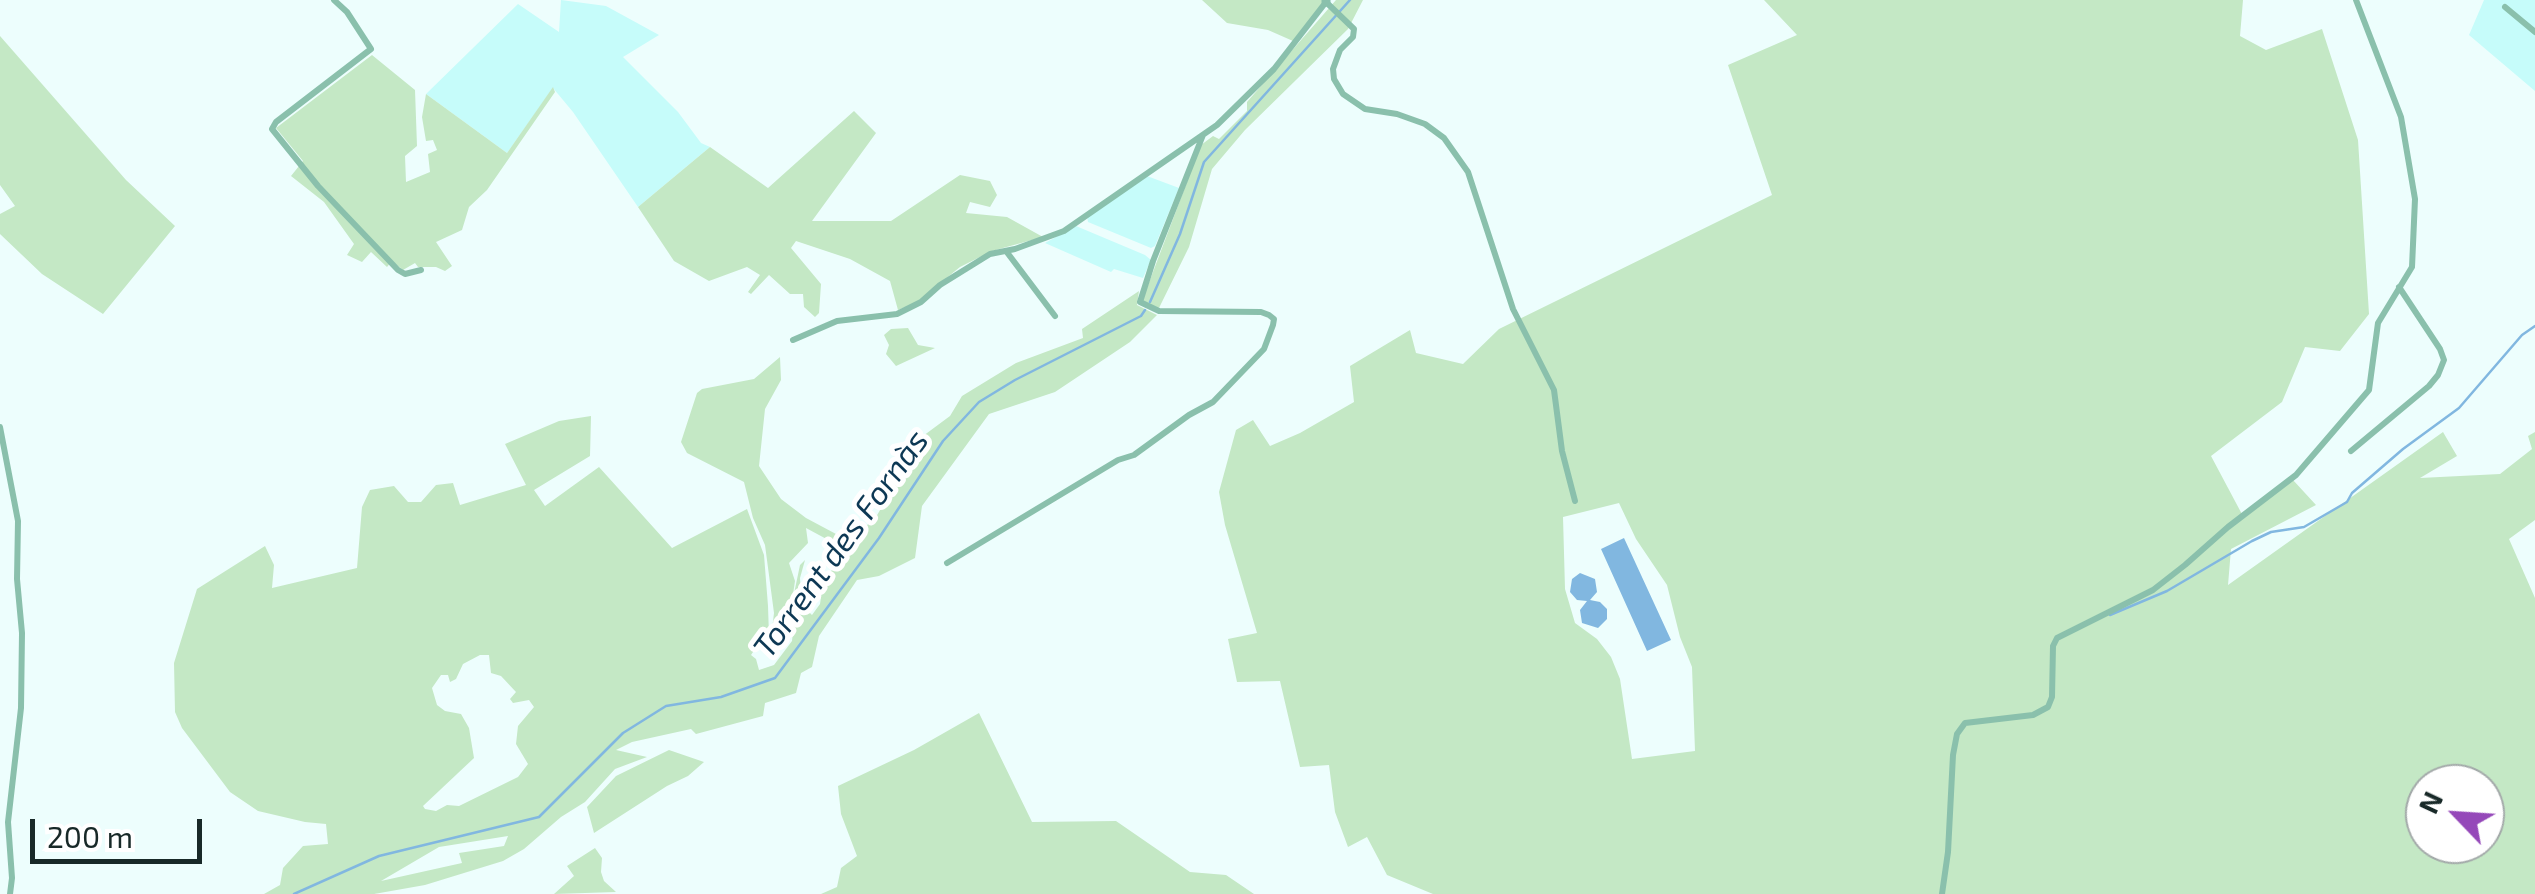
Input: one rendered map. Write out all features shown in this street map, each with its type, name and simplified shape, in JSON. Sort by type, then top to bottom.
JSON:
[{"type":"street","points":[[334,0],[371,49],[272,129],[318,186],[398,270],[405,274],[421,270]]},
{"type":"street","points":[[1942,894],[1953,756],[1957,734],[1965,722],[2033,715],[2048,707],[2052,697],[2053,646],[2058,638],[2152,590],[2296,475],[2369,390],[2378,323],[2412,267],[2413,182],[2396,100],[2356,0]]},
{"type":"street","points":[[793,340],[837,321],[896,314],[921,302],[990,254],[1064,230],[1217,125],[1274,69],[1327,4],[1353,26],[1354,37],[1340,50],[1333,69],[1343,94],[1365,109],[1397,114],[1424,124],[1444,138],[1468,172],[1513,309],[1554,390],[1562,450],[1575,502]]},
{"type":"street","points":[[2505,8],[2535,32]]},
{"type":"street","points":[[948,563],[1118,460],[1134,455],[1189,414],[1213,402],[1264,349],[1274,319],[1269,314],[1159,310],[1140,302],[1203,134]]},
{"type":"street","points":[[1006,251],[1055,316]]},
{"type":"street","points":[[2351,451],[2429,386],[2444,360],[2399,286]]},
{"type":"street","points":[[0,427],[18,520],[22,634],[21,708],[8,822],[10,894]]},
{"type":"shaded area","points":[[561,0],[606,6],[659,35],[623,57],[678,112],[701,143],[710,147],[638,207],[553,88],[507,153],[426,94],[518,4],[559,32]]},
{"type":"shaded area","points":[[2484,0],[2535,0],[2535,91],[2469,35]]},
{"type":"shaded area","points":[[1147,176],[1179,188],[1155,246],[1151,248],[1088,222],[1087,216]]},
{"type":"shaded area","points":[[1076,226],[1145,255],[1151,260],[1143,278],[1114,269],[1111,272],[1045,243]]},
{"type":"shaded area","points":[[1624,538],[1671,640],[1647,651],[1601,549]]},
{"type":"shaded area","points":[[1580,573],[1595,579],[1597,592],[1590,600],[1607,609],[1607,619],[1598,628],[1582,623],[1580,610],[1587,601],[1577,600],[1570,592],[1572,579]]},
{"type":"green space","points":[[1202,0],[1329,0],[1293,41],[1268,30],[1227,23]]},
{"type":"green space","points":[[1336,0],[1363,0],[1348,29],[1245,130],[1212,169],[1189,247],[1159,308],[1142,301],[1201,145],[1213,136],[1219,139],[1247,111],[1247,102]]},
{"type":"green space","points":[[1764,0],[2243,0],[2240,36],[2266,50],[2322,29],[2358,140],[2369,314],[2340,351],[2305,347],[2282,402],[2211,456],[2244,518],[2293,480],[2316,505],[2231,549],[2228,585],[2443,432],[2457,456],[2420,478],[2500,474],[2532,449],[2528,436],[2535,432],[2535,520],[2509,539],[2535,598],[2535,894],[1433,894],[1387,875],[1367,837],[1348,847],[1335,812],[1329,765],[1300,767],[1280,681],[1237,682],[1228,639],[1257,633],[1219,492],[1236,430],[1253,420],[1270,446],[1354,402],[1350,366],[1410,330],[1416,353],[1463,364],[1499,329],[1772,195],[1728,65],[1797,35]],"holes":[[[1619,503],[1636,539],[1667,585],[1692,667],[1695,751],[1632,759],[1620,679],[1611,657],[1597,639],[1575,623],[1565,589],[1563,517]]]},
{"type":"green space","points":[[0,36],[126,180],[175,226],[103,314],[42,274],[0,234],[0,214],[15,206],[0,185]]},
{"type":"green space","points":[[372,55],[415,90],[417,146],[405,156],[406,182],[430,172],[428,154],[437,150],[433,140],[426,141],[422,117],[426,94],[507,153],[553,87],[555,92],[487,190],[469,207],[462,230],[436,242],[452,266],[445,271],[418,267],[415,263],[403,270],[392,261],[387,267],[371,252],[362,262],[347,255],[354,244],[324,202],[291,176],[303,161],[276,128]]},
{"type":"green space","points":[[854,111],[876,133],[812,221],[891,221],[960,175],[990,181],[997,195],[990,207],[970,202],[966,213],[1007,217],[1043,237],[992,251],[960,267],[916,303],[898,310],[890,281],[850,259],[796,241],[791,248],[821,284],[819,313],[815,317],[804,307],[803,294],[790,294],[769,275],[751,294],[748,292],[760,275],[747,267],[709,281],[674,261],[638,207],[710,147],[768,188]]},
{"type":"green space","points":[[1139,291],[1137,305],[1157,315],[1130,342],[1055,392],[989,414],[922,506],[915,558],[879,576],[857,580],[819,636],[812,667],[801,673],[796,693],[765,703],[763,716],[696,734],[691,729],[632,742],[616,750],[647,757],[615,769],[585,802],[503,861],[425,885],[374,894],[264,894],[280,885],[283,868],[303,846],[328,844],[326,824],[258,811],[230,792],[182,728],[175,712],[174,663],[197,589],[265,546],[274,565],[272,588],[357,568],[362,507],[370,490],[394,486],[408,502],[421,502],[436,485],[453,483],[460,505],[526,485],[505,444],[559,421],[591,416],[590,456],[534,490],[545,506],[599,467],[672,548],[747,509],[764,555],[768,606],[769,636],[765,634],[751,655],[759,670],[774,665],[792,641],[795,614],[771,638],[774,613],[765,545],[744,482],[687,453],[681,442],[697,393],[754,379],[780,357],[781,380],[765,409],[759,466],[781,499],[846,544],[876,517],[923,436],[950,416],[962,396],[1016,363],[1083,338],[1082,329]],"holes":[[[806,528],[845,549],[823,584],[820,604],[812,615],[812,593],[801,593],[805,560],[800,565],[791,608],[795,581],[789,563],[808,543]],[[489,655],[491,673],[501,676],[516,692],[510,699],[513,703],[529,700],[534,707],[518,726],[516,744],[528,764],[518,777],[459,806],[425,809],[423,806],[474,758],[469,728],[461,714],[437,705],[432,688],[441,675],[448,675],[450,682],[456,679],[463,664]],[[508,836],[504,846],[459,853],[462,863],[381,881],[439,847]]]},
{"type":"green space","points":[[908,328],[918,345],[935,348],[896,366],[886,354],[889,345],[884,335],[891,329]]},
{"type":"green space","points":[[979,713],[1032,822],[1116,821],[1190,872],[1226,875],[1254,894],[821,894],[837,887],[841,868],[857,856],[841,814],[838,786]]},
{"type":"green space","points":[[669,750],[704,762],[688,776],[594,833],[587,807],[616,776]]},
{"type":"green space","points":[[595,848],[602,858],[604,881],[616,892],[554,894],[574,876],[567,866]]},
{"type":"waterway","name":"Torrent des Fornàs","points":[[1150,302],[1180,234],[1204,162],[1350,0]]},
{"type":"waterway","name":"Torrent des Fornàs","points":[[294,894],[379,856],[539,817],[623,733],[666,706],[721,697],[775,678],[879,538],[943,441],[979,402],[1141,316],[1145,310]]},
{"type":"waterway","points":[[2110,615],[2167,591],[2252,541],[2271,532],[2304,527],[2347,502],[2352,493],[2403,449],[2459,408],[2522,335],[2535,326]]}]
